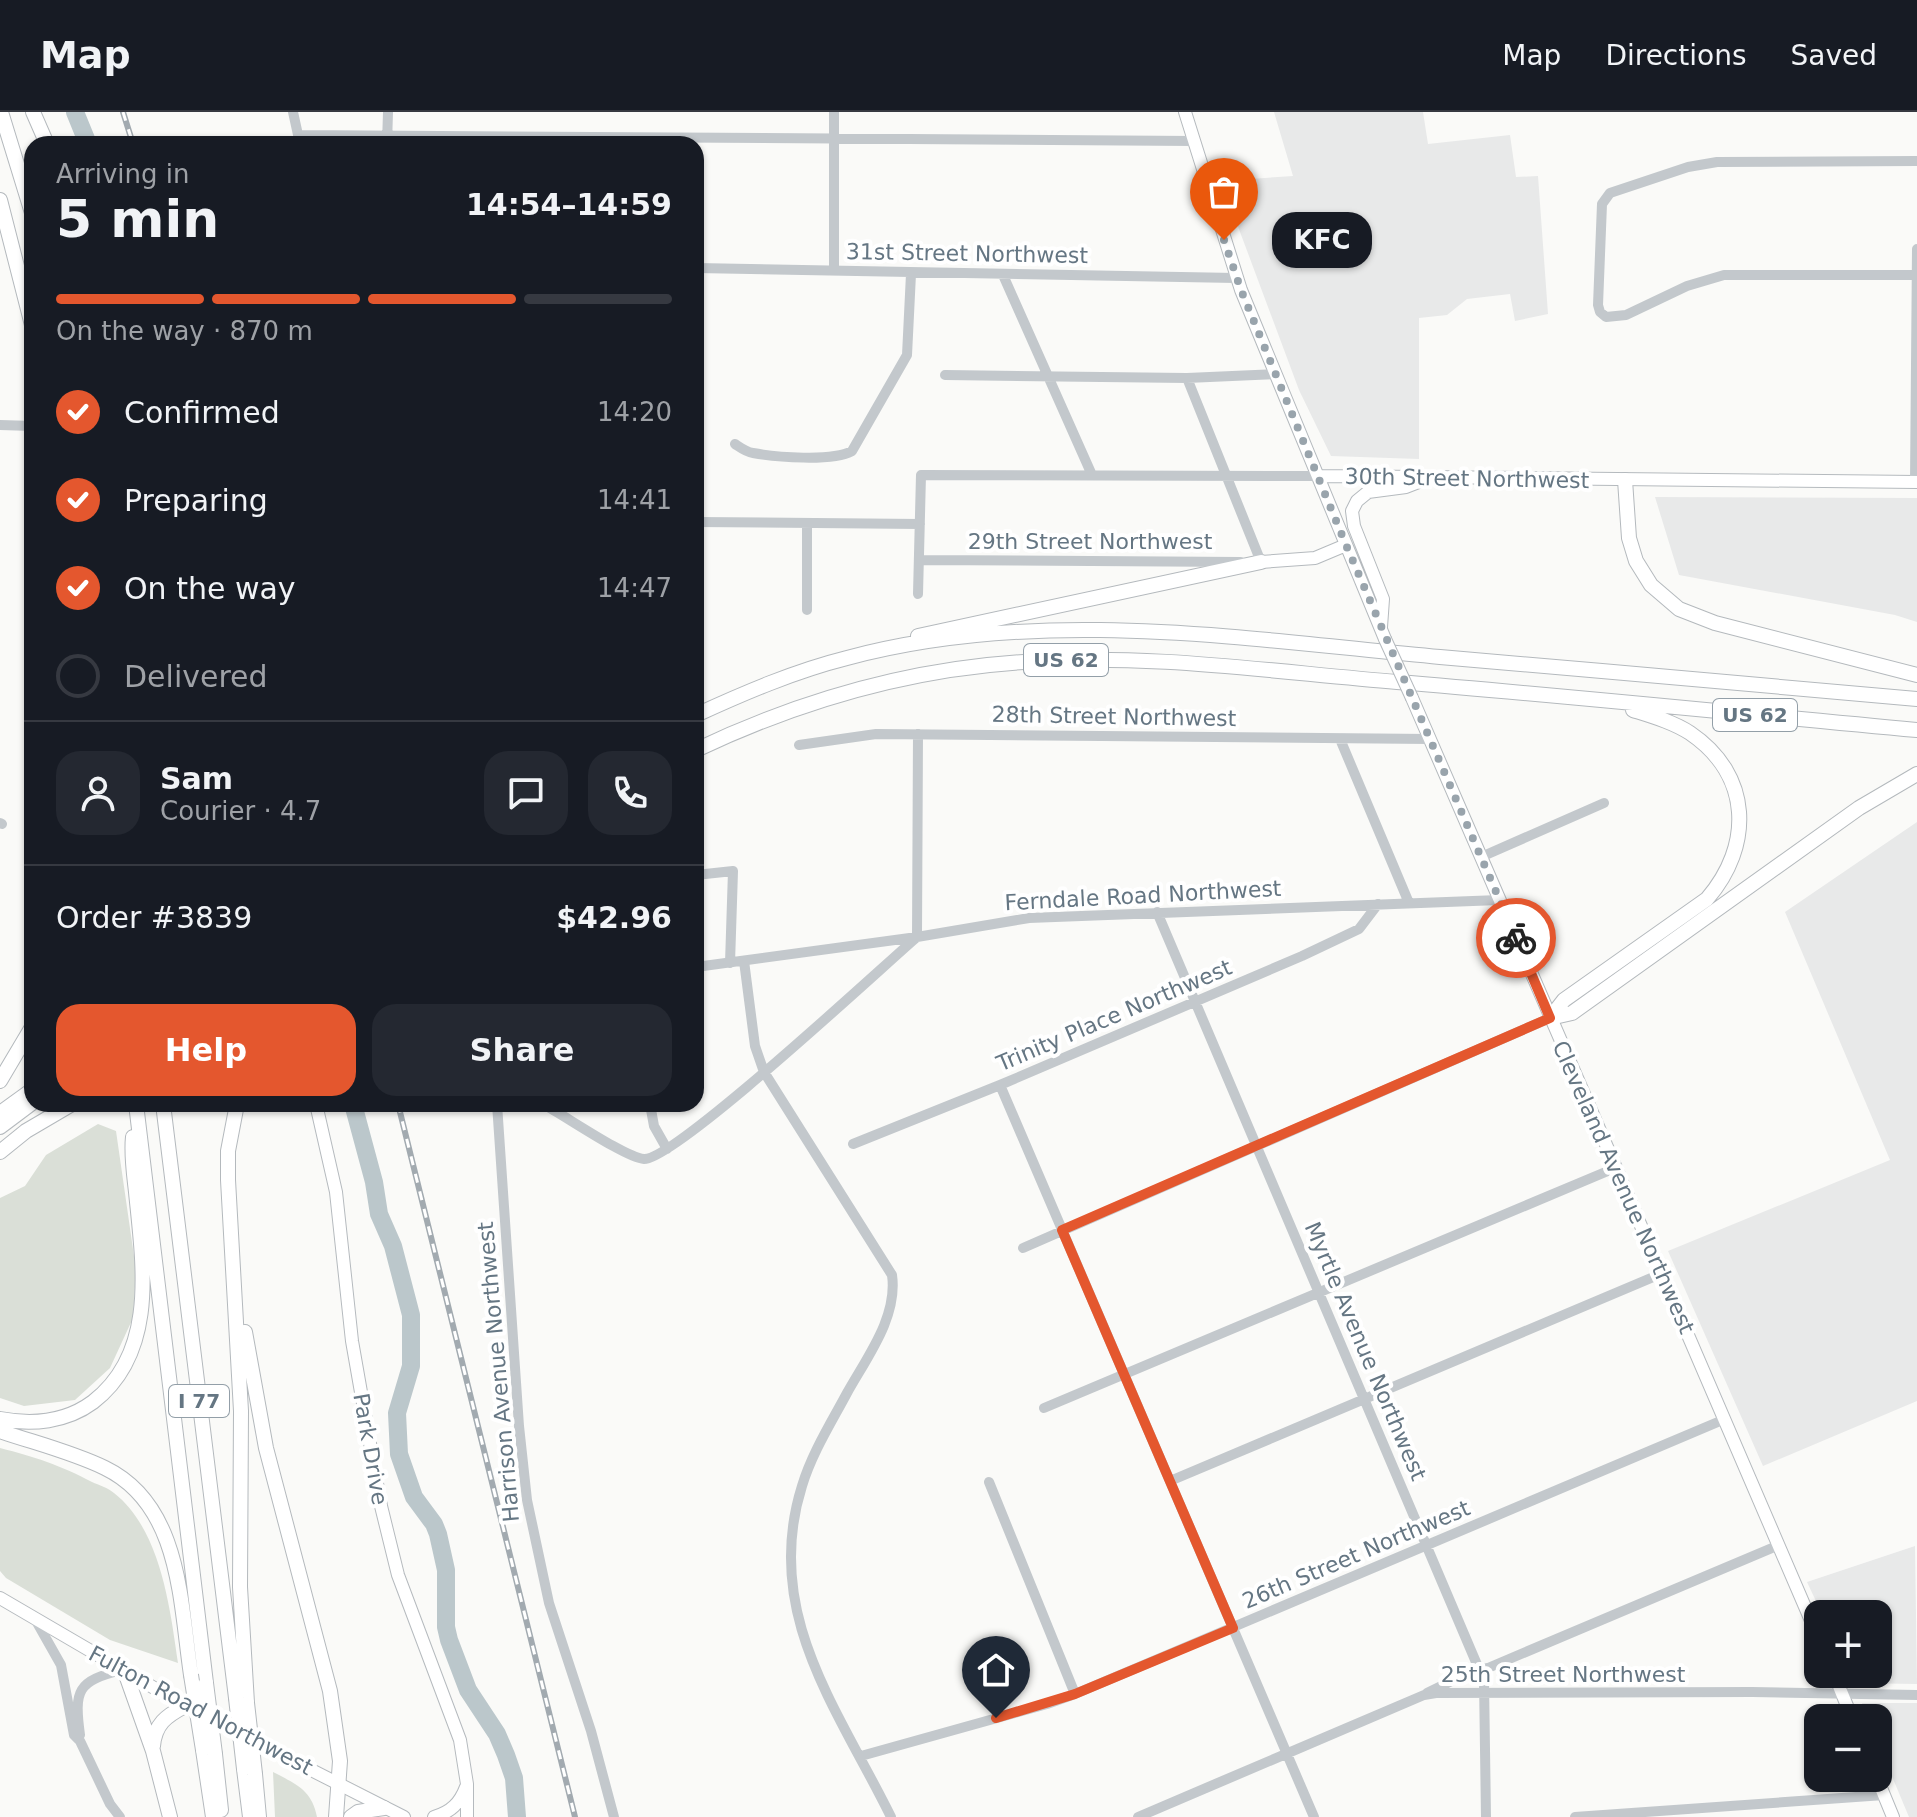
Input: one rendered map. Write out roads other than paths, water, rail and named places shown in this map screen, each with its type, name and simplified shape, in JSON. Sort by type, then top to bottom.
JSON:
[{"type":"highway","points":[[1,112],[24,187]]},
{"type":"highway","points":[[33,112],[44,136]]},
{"type":"highway","points":[[0,200],[24,294]]},
{"type":"highway","points":[[1625,480],[1629,538],[1636,561],[1651,585],[1679,609],[1715,623],[1917,675]]},
{"type":"highway","points":[[847,658],[927,633],[1261,562]]},
{"type":"highway","name":"US 62","points":[[704,712],[783,679],[847,658],[942,640],[1017,632],[1128,631],[1917,699]]},
{"type":"highway","name":"US 62","points":[[704,747],[784,712],[876,685],[949,670],[1024,662],[1137,661],[1917,730]]},
{"type":"highway","points":[[1550,1018],[1564,1000],[1707,899],[1729,869],[1739,833],[1734,789],[1720,762],[1699,740],[1672,723],[1593,700]]},
{"type":"highway","points":[[1550,1018],[1572,1013],[1859,808],[1917,774]]},
{"type":"highway","points":[[0,1081],[24,1040]]},
{"type":"highway","points":[[0,1113],[24,1096]]},
{"type":"highway","points":[[0,1127],[24,1109]]},
{"type":"highway","points":[[0,1152],[26,1131],[58,1112]]},
{"type":"highway","points":[[0,1419],[32,1423],[75,1413],[111,1385],[125,1368],[134,1349],[139,1328],[142,1279],[132,1148],[135,1112]]},
{"type":"highway","name":"I 77","points":[[137,1112],[206,1683],[209,1752],[222,1817]]},
{"type":"highway","name":"I 77","points":[[164,1112],[250,1772],[250,1817]]},
{"type":"highway","points":[[235,1112],[228,1151],[228,1180],[241,1411],[241,1700]]},
{"type":"highway","points":[[234,1268],[266,1448],[330,1691],[338,1736],[336,1817]]},
{"type":"highway","points":[[0,1431],[105,1467],[144,1497],[160,1523],[171,1551],[191,1675],[209,1752],[213,1817]]},
{"type":"highway","points":[[123,1671],[153,1751],[170,1817]]},
{"type":"highway","points":[[153,1751],[155,1731],[162,1720],[185,1706]]},
{"type":"highway","points":[[250,1772],[260,1817]]},
{"type":"highway","points":[[351,1817],[358,1812],[384,1808]]},
{"type":"main road","name":"Cleveland Avenue Northwest","points":[[1185,112],[1236,278],[1346,545],[1804,1604]]},
{"type":"main road","name":"30th Street Northwest","points":[[1318,476],[1916,482]]},
{"type":"main road","points":[[1383,633],[1383,599],[1354,526],[1352,511],[1357,501],[1368,492],[1406,487],[1430,477]]},
{"type":"main road","points":[[1261,562],[1315,558],[1346,545]]},
{"type":"main road","name":"Park Drive","points":[[318,1112],[336,1192],[352,1341],[384,1518],[398,1575],[460,1740],[467,1784],[467,1817]]},
{"type":"main road","name":"Fulton Road Northwest","points":[[0,1598],[185,1706],[404,1817]]},
{"type":"main road","points":[[1840,1688],[1846,1704]]},
{"type":"main road","points":[[434,1817],[452,1810],[463,1796],[467,1784]]},
{"type":"main road","points":[[1883,1792],[1893,1817]]},
{"type":"street","points":[[293,112],[298,136]]},
{"type":"street","points":[[387,136],[388,112]]},
{"type":"street","points":[[834,112],[834,269]]},
{"type":"street","points":[[704,138],[1194,141]]},
{"type":"street","points":[[1917,161],[1717,162],[1688,167],[1610,193],[1602,204],[1598,277],[1600,312],[1606,317],[1619,317],[1687,286],[1724,275],[1917,275]]},
{"type":"street","points":[[1916,482],[1917,249]]},
{"type":"street","name":"31st Street Northwest","points":[[704,268],[1236,278]]},
{"type":"street","points":[[735,444],[749,453],[800,456],[841,455],[852,451],[907,355],[911,274]]},
{"type":"street","points":[[1003,275],[1092,475]]},
{"type":"street","points":[[945,375],[1187,378],[1276,374]]},
{"type":"street","points":[[1187,378],[1261,562]]},
{"type":"street","points":[[0,425],[24,426]]},
{"type":"street","name":"30th Street Northwest","points":[[920,524],[921,475],[1318,476]]},
{"type":"street","points":[[704,522],[920,524],[918,594]]},
{"type":"street","points":[[807,523],[807,610]]},
{"type":"street","name":"29th Street Northwest","points":[[919,560],[1261,562]]},
{"type":"street","name":"28th Street Northwest","points":[[799,745],[876,734],[1430,739]]},
{"type":"street","points":[[556,1112],[622,1151],[641,1159],[655,1157],[721,1109],[917,937],[918,734]]},
{"type":"street","points":[[1340,739],[1409,903]]},
{"type":"street","points":[[1481,857],[1604,803]]},
{"type":"street","points":[[704,874],[733,871],[730,963]]},
{"type":"street","name":"Ferndale Road Northwest","points":[[704,966],[917,937],[1029,918],[1499,900]]},
{"type":"street","name":"Trinity Place Northwest","points":[[853,1144],[1000,1085],[1359,929],[1378,904]]},
{"type":"street","name":"Myrtle Avenue Northwest","points":[[1157,912],[1480,1670],[1485,1693],[1486,1817]]},
{"type":"street","points":[[744,961],[755,1046],[764,1072],[892,1275],[893,1290],[886,1319],[809,1464],[798,1500],[790,1545],[793,1597],[801,1634],[818,1676],[891,1817]]},
{"type":"street","points":[[1023,1248],[1550,1018]]},
{"type":"street","points":[[1000,1085],[1314,1817]]},
{"type":"street","name":"Harrison Avenue Northwest","points":[[498,1112],[519,1426],[529,1513],[549,1603],[591,1731],[614,1817]]},
{"type":"street","points":[[651,1112],[654,1126],[667,1149]]},
{"type":"street","points":[[1044,1408],[1615,1168]]},
{"type":"street","points":[[1170,1481],[1663,1273]]},
{"type":"street","name":"26th Street Northwest","points":[[861,1756],[1075,1694],[1725,1419]]},
{"type":"street","points":[[989,1482],[1075,1694]]},
{"type":"street","points":[[1424,1695],[1435,1687],[1779,1545]]},
{"type":"street","points":[[35,1619],[59,1660],[71,1725],[110,1804],[120,1817]]},
{"type":"street","points":[[80,1741],[80,1692],[95,1676],[123,1671]]},
{"type":"street","points":[[66,1692],[80,1692]]},
{"type":"street","name":"25th Street Northwest","points":[[1138,1817],[1424,1695],[1917,1695]]},
{"type":"street","points":[[1575,1817],[1884,1795]]},
{"type":"waterway","points":[[75,112],[85,136]]},
{"type":"waterway","points":[[355,1112],[374,1182],[379,1214],[393,1246],[411,1315],[411,1366],[397,1413],[399,1454],[414,1497],[438,1534],[446,1570],[446,1627],[449,1640],[468,1690],[497,1734],[506,1755],[514,1778],[517,1817]]},
{"type":"railway","points":[[123,112],[130,136]]},
{"type":"railway","points":[[400,1112],[575,1817]]},
{"type":"place","name":"KFC","points":[[1224,240]]}]
